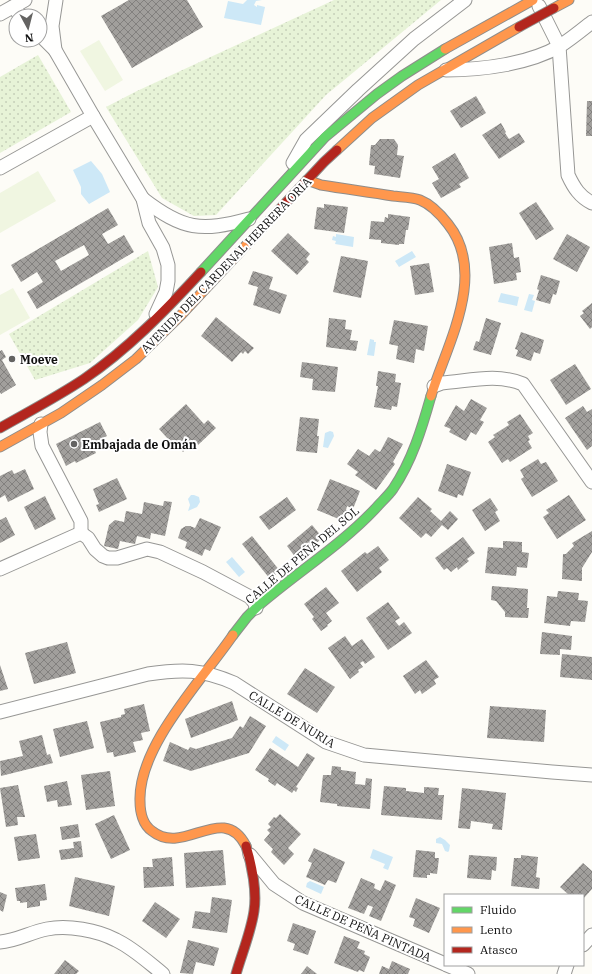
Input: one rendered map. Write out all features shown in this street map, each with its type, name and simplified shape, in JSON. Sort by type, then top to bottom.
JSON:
[{"type":"main road","name":"AVENIDA DEL CARDENAL HERRERA ORIA","points":[[0,428],[75,385],[125,347],[154,320],[331,132],[386,87],[429,58],[534,0]]},
{"type":"main road","name":"AVENIDA DEL CARDENAL HERRERA ORIA","points":[[0,447],[72,406],[136,359],[182,314],[324,162],[372,118],[418,85],[443,70],[569,0]]},
{"type":"main road","name":"CALLE DE PEÑA DEL SOL","points":[[236,974],[251,923],[254,907],[254,888],[250,855],[240,836],[233,830],[222,827],[215,827],[176,839],[165,838],[152,832],[141,817],[139,809],[147,763],[157,742],[172,719],[205,673],[256,608],[294,575],[354,530],[394,488],[409,460],[421,430],[434,386],[458,316],[465,288],[465,269],[462,251],[449,224],[420,200],[321,185],[307,180]]},
{"type":"street","points":[[55,50],[52,26],[56,0]]},
{"type":"street","name":"AVENIDA DEL CARDENAL HERRERA ORIA","points":[[280,185],[306,140],[332,113],[414,39],[465,0]]},
{"type":"street","points":[[534,0],[559,46],[568,175],[574,188],[584,199],[592,203]]},
{"type":"street","name":"AVENIDA DEL CARDENAL HERRERA ORIA","points":[[443,70],[501,65],[540,55],[559,46],[592,22]]},
{"type":"street","points":[[48,43],[55,50],[143,199],[150,223],[163,248],[168,265],[168,281],[166,292],[154,320]]},
{"type":"street","points":[[0,168],[93,116]]},
{"type":"street","points":[[143,199],[161,213],[174,220],[200,227],[216,226],[249,219]]},
{"type":"street","points":[[434,386],[442,383],[493,378],[515,380],[523,384],[592,482]]},
{"type":"street","points":[[41,424],[40,432],[42,446],[80,522],[81,533],[88,538],[95,549],[103,556],[108,558],[117,558],[148,548],[160,552],[203,572],[250,597],[255,603],[256,608]]},
{"type":"street","points":[[0,569],[81,533]]},
{"type":"street","name":"CALLE DE NURIA","points":[[0,712],[148,674],[194,671],[220,677],[234,683],[326,742],[364,755],[592,775]]},
{"type":"street","name":"CALLE DE PEÑA PINTADA","points":[[250,855],[274,884],[302,903],[444,963]]},
{"type":"street","points":[[0,942],[49,928],[64,928],[96,933],[115,940],[135,952],[163,974]]},
{"type":"street","points":[[584,944],[592,935]]},
{"type":"street","name":"CALLE DE PEÑA PINTADA","points":[[450,966],[468,974]]},
{"type":"green space","points":[[334,0],[441,0],[326,95],[216,215],[194,216],[162,198],[106,107],[137,91]]},
{"type":"green space","points":[[99,40],[123,80],[105,91],[80,51]]},
{"type":"green space","points":[[38,55],[71,112],[0,153],[0,77]]},
{"type":"green space","points":[[38,171],[56,201],[0,233],[0,193]]},
{"type":"green space","points":[[148,251],[158,287],[138,320],[90,363],[35,380],[9,334]]},
{"type":"green space","points":[[13,288],[30,318],[0,335],[0,295]]},
{"type":"water","points":[[247,0],[262,0],[256,1],[254,5],[257,7],[257,5],[265,7],[261,25],[224,18],[228,1],[243,4]]},
{"type":"water","points":[[91,161],[102,174],[110,192],[89,204],[81,194],[81,187],[73,170]]},
{"type":"water","points":[[336,234],[354,237],[353,247],[335,244],[336,241],[332,240],[333,236],[336,237]]},
{"type":"water","points":[[412,251],[416,257],[399,267],[395,261]]},
{"type":"water","points":[[501,293],[519,297],[517,306],[498,302]]},
{"type":"water","points":[[529,294],[534,295],[532,300],[535,301],[532,312],[524,310]]},
{"type":"water","points":[[370,339],[376,342],[374,356],[367,355]]},
{"type":"water","points":[[330,431],[333,432],[334,436],[328,448],[323,447],[325,433]]},
{"type":"water","points":[[191,495],[199,497],[200,502],[197,507],[188,511],[190,505],[188,499]]},
{"type":"water","points":[[232,557],[245,572],[239,577],[226,562]]},
{"type":"water","points":[[276,736],[289,745],[285,751],[272,742]]},
{"type":"water","points":[[440,837],[450,845],[448,852],[445,851],[442,844],[436,843],[436,839]]},
{"type":"water","points":[[373,849],[393,857],[388,870],[383,868],[385,864],[370,858]]},
{"type":"water","points":[[310,881],[324,887],[321,894],[306,887],[307,883]]},
{"type":"building","points":[[129,0],[187,0],[203,27],[132,68],[101,16]]},
{"type":"building","points":[[476,96],[486,113],[461,128],[450,111]]},
{"type":"building","points":[[587,101],[592,101],[592,136],[586,136]]},
{"type":"building","points":[[501,123],[509,139],[519,133],[525,142],[499,159],[482,135]]},
{"type":"building","points":[[380,139],[394,139],[398,145],[397,155],[404,156],[400,178],[374,174],[375,166],[369,165],[371,145],[375,145]]},
{"type":"building","points":[[455,153],[469,178],[459,184],[461,187],[441,198],[432,183],[439,179],[432,167]]},
{"type":"building","points":[[536,202],[554,229],[536,240],[519,213]]},
{"type":"building","points":[[324,204],[348,207],[344,233],[314,229],[317,207],[324,208]]},
{"type":"building","points":[[108,208],[118,225],[102,234],[108,244],[124,235],[134,252],[37,309],[27,292],[43,282],[37,272],[21,282],[11,265]],"holes":[[[84,245],[89,255],[61,271],[55,261]]]},
{"type":"building","points":[[388,214],[410,217],[404,244],[399,245],[381,243],[381,240],[369,239],[371,221],[384,222],[385,217],[388,218]]},
{"type":"building","points":[[288,233],[310,254],[306,259],[309,262],[297,275],[271,251]]},
{"type":"building","points":[[567,234],[590,247],[577,272],[553,259]]},
{"type":"building","points":[[512,243],[514,258],[519,257],[521,272],[516,273],[517,280],[494,284],[489,247]]},
{"type":"building","points":[[341,256],[368,261],[361,298],[333,292]]},
{"type":"building","points":[[429,263],[434,292],[415,295],[410,266]]},
{"type":"building","points":[[253,271],[273,277],[269,289],[287,295],[280,314],[253,305],[258,287],[248,284]]},
{"type":"building","points":[[541,275],[560,281],[556,295],[553,294],[550,304],[536,300]]},
{"type":"building","points":[[592,303],[592,327],[590,329],[580,316],[584,313],[582,311]]},
{"type":"building","points":[[216,317],[254,348],[248,354],[245,351],[243,354],[241,352],[232,362],[201,336]]},
{"type":"building","points":[[329,318],[346,320],[345,329],[352,330],[350,340],[358,341],[356,351],[326,347]]},
{"type":"building","points":[[486,318],[501,323],[491,355],[473,350],[476,341],[479,342]]},
{"type":"building","points":[[394,320],[428,326],[424,351],[416,349],[414,363],[396,359],[398,346],[389,344]]},
{"type":"building","points":[[521,332],[544,340],[540,354],[534,352],[531,361],[516,356],[518,350],[515,349]]},
{"type":"building","points":[[2,350],[6,357],[2,360],[16,385],[1,394],[0,351]]},
{"type":"building","points":[[302,362],[338,367],[335,392],[312,390],[313,379],[300,377]]},
{"type":"building","points":[[575,364],[591,389],[566,405],[550,380]]},
{"type":"building","points":[[378,371],[396,374],[395,382],[401,383],[397,407],[392,406],[391,410],[374,407],[378,386],[376,386]]},
{"type":"building","points":[[471,399],[487,408],[480,420],[484,422],[476,435],[471,432],[466,441],[449,432],[451,429],[444,426],[456,405],[464,411]]},
{"type":"building","points":[[186,404],[204,424],[208,420],[216,428],[198,445],[195,441],[183,452],[179,448],[177,449],[159,429]]},
{"type":"building","points":[[583,406],[587,412],[592,409],[592,446],[587,450],[565,418]]},
{"type":"building","points":[[520,414],[533,433],[528,436],[530,440],[528,441],[532,448],[510,462],[508,459],[502,463],[488,442],[495,437],[493,435],[509,425],[507,422]]},
{"type":"building","points":[[300,417],[319,419],[317,453],[296,451]]},
{"type":"building","name":"Embajada de Omán","points":[[100,422],[107,436],[92,444],[96,453],[76,463],[75,461],[66,466],[56,444]]},
{"type":"building","points":[[388,437],[403,444],[393,462],[395,464],[376,490],[355,475],[358,472],[347,464],[358,449],[369,456],[375,449],[380,452]]},
{"type":"building","points":[[538,459],[541,464],[546,462],[558,481],[532,497],[521,479],[524,477],[520,470]]},
{"type":"building","points":[[447,464],[471,472],[463,496],[458,494],[457,498],[438,491]]},
{"type":"building","points":[[25,469],[34,489],[8,502],[5,495],[0,498],[0,476],[12,470],[14,474]]},
{"type":"building","points":[[117,478],[127,499],[99,512],[96,505],[99,504],[93,489]]},
{"type":"building","points":[[330,479],[360,491],[353,509],[347,506],[346,510],[349,511],[346,516],[343,514],[341,520],[317,510]]},
{"type":"building","points":[[569,495],[586,520],[557,539],[543,517],[549,513],[546,510]]},
{"type":"building","points":[[45,496],[56,519],[35,530],[24,507]]},
{"type":"building","points":[[287,497],[296,510],[269,530],[259,517]]},
{"type":"building","points":[[418,497],[432,509],[430,511],[441,521],[450,511],[458,519],[448,530],[442,525],[431,537],[426,533],[421,538],[399,518]]},
{"type":"building","points":[[490,498],[498,510],[495,512],[500,521],[485,531],[472,510]]},
{"type":"building","points":[[164,501],[172,502],[165,536],[151,533],[150,539],[137,536],[135,544],[120,541],[118,549],[104,546],[109,525],[115,520],[124,522],[126,511],[142,514],[144,502],[163,506]]},
{"type":"building","points":[[6,517],[15,535],[0,543],[0,520]]},
{"type":"building","points":[[200,518],[221,527],[210,551],[205,549],[202,556],[185,548],[187,542],[178,538],[181,529],[186,526],[195,528]]},
{"type":"building","points":[[312,525],[323,538],[296,558],[287,546]]},
{"type":"building","points":[[592,531],[592,552],[582,568],[582,581],[562,579],[563,554],[566,554],[574,546],[572,543]]},
{"type":"building","points":[[252,536],[280,571],[270,579],[242,544]]},
{"type":"building","points":[[463,537],[475,553],[467,559],[469,561],[458,570],[457,567],[451,572],[447,568],[444,570],[435,558]]},
{"type":"building","points":[[503,541],[522,542],[522,552],[529,553],[527,568],[517,567],[516,576],[485,573],[488,547],[503,548]]},
{"type":"building","points":[[378,546],[389,560],[379,568],[382,572],[357,592],[341,571],[365,552],[367,554]]},
{"type":"building","points":[[492,586],[528,589],[528,618],[505,617],[505,612],[496,601],[491,600]]},
{"type":"building","points":[[326,587],[339,603],[326,613],[332,621],[321,631],[312,619],[314,617],[304,604]]},
{"type":"building","points":[[558,591],[579,593],[578,600],[588,601],[585,622],[571,621],[570,626],[544,623],[547,596],[557,597]]},
{"type":"building","points":[[388,602],[400,618],[395,621],[399,626],[404,622],[412,633],[388,650],[366,618]]},
{"type":"building","points":[[542,632],[572,636],[571,650],[560,649],[560,655],[540,654]]},
{"type":"building","points":[[345,636],[352,646],[362,639],[375,657],[365,664],[363,661],[360,663],[363,667],[350,679],[328,648]]},
{"type":"building","points":[[67,642],[76,673],[34,684],[25,653]]},
{"type":"building","points":[[562,654],[592,657],[592,680],[560,677]]},
{"type":"building","points":[[426,660],[439,677],[434,680],[436,684],[422,694],[420,690],[415,694],[403,676]]},
{"type":"building","points":[[0,665],[8,689],[0,691]]},
{"type":"building","points":[[305,668],[335,687],[317,713],[287,694]]},
{"type":"building","points":[[232,701],[238,720],[191,738],[185,719]]},
{"type":"building","points":[[144,704],[150,731],[141,733],[143,740],[133,742],[136,752],[114,757],[113,752],[107,753],[100,722],[121,717],[121,715],[125,714],[124,709]]},
{"type":"building","points":[[490,706],[546,710],[544,742],[487,738]]},
{"type":"building","points":[[250,716],[266,726],[249,753],[191,771],[163,761],[170,742],[188,750],[190,747],[196,749],[232,738],[240,726],[243,728]]},
{"type":"building","points":[[87,721],[94,748],[60,757],[53,729]]},
{"type":"building","points":[[42,735],[47,755],[50,754],[53,763],[1,776],[0,761],[23,756],[19,741]]},
{"type":"building","points":[[270,748],[298,767],[307,753],[315,758],[296,787],[298,788],[296,792],[294,790],[292,793],[277,783],[275,786],[268,781],[269,779],[255,770]]},
{"type":"building","points":[[332,766],[341,767],[341,770],[356,772],[355,784],[365,785],[366,778],[372,779],[370,809],[337,806],[337,804],[320,802],[323,775],[331,775]]},
{"type":"building","points":[[110,771],[115,806],[86,810],[81,775]]},
{"type":"building","points":[[67,781],[72,805],[58,807],[57,800],[47,802],[44,786]]},
{"type":"building","points":[[18,785],[25,817],[17,817],[18,825],[6,827],[0,788]]},
{"type":"building","points":[[384,786],[406,788],[406,791],[424,793],[424,787],[439,788],[438,795],[444,795],[442,820],[381,815]]},
{"type":"building","points":[[462,788],[506,793],[502,830],[492,829],[493,824],[471,821],[470,829],[458,828]]},
{"type":"building","points":[[280,814],[301,834],[288,848],[294,854],[284,865],[271,852],[273,849],[264,840],[270,833],[267,830],[271,827],[268,824],[274,817],[276,818]]},
{"type":"building","points":[[114,815],[130,850],[111,859],[95,824]]},
{"type":"building","points":[[78,824],[80,837],[62,840],[60,827]]},
{"type":"building","points":[[36,834],[40,858],[18,861],[14,837]]},
{"type":"building","points":[[81,841],[83,857],[61,860],[59,850],[74,848],[73,842]]},
{"type":"building","points":[[314,848],[345,862],[336,883],[328,880],[325,885],[306,877],[312,863],[308,861]]},
{"type":"building","points":[[223,850],[226,885],[186,888],[184,853]]},
{"type":"building","points":[[416,850],[435,852],[435,858],[439,858],[437,874],[430,873],[430,875],[427,875],[427,878],[413,877]]},
{"type":"building","points":[[469,855],[497,857],[496,871],[492,870],[491,880],[467,878]]},
{"type":"building","points":[[521,855],[538,857],[536,877],[540,878],[539,889],[511,886],[514,858],[521,858]]},
{"type":"building","points":[[172,857],[174,886],[144,888],[143,867],[153,867],[152,859]]},
{"type":"building","points":[[583,863],[592,871],[592,889],[584,898],[584,894],[568,894],[560,887]]},
{"type":"building","points":[[75,877],[115,886],[109,916],[69,906]]},
{"type":"building","points":[[361,878],[375,884],[374,888],[380,891],[385,880],[396,885],[381,921],[369,916],[373,907],[368,905],[364,914],[348,908]]},
{"type":"building","points":[[45,884],[47,900],[40,901],[40,906],[27,908],[27,902],[20,903],[20,901],[17,901],[15,888]]},
{"type":"building","points":[[0,892],[7,895],[3,912],[0,910]]},
{"type":"building","points":[[212,897],[232,900],[227,933],[192,928],[195,911],[210,913]]},
{"type":"building","points":[[416,898],[440,908],[429,933],[413,926],[415,919],[409,917]]},
{"type":"building","points":[[155,902],[180,919],[166,938],[142,921]]},
{"type":"building","points":[[293,923],[316,931],[308,955],[293,950],[295,944],[287,941]]},
{"type":"building","points":[[344,936],[360,942],[357,948],[365,951],[364,954],[370,957],[364,972],[359,970],[358,972],[334,963]]},
{"type":"building","points":[[188,940],[219,948],[214,966],[196,962],[193,974],[180,973]]},
{"type":"building","points":[[65,960],[79,971],[76,974],[54,974]]},
{"type":"building","points":[[392,961],[410,969],[408,974],[379,974],[382,966],[389,969]]},
{"type":"building","points":[[307,966],[317,974],[301,974]]},
{"type":"traffic: fast","points":[[201,272],[325,137],[377,94],[402,76],[445,49]]},
{"type":"traffic: fast","points":[[233,635],[258,606],[333,547],[375,509],[391,492],[411,456],[431,396]]},
{"type":"traffic: slow","points":[[445,49],[533,0]]},
{"type":"traffic: slow","points":[[554,8],[569,0]]},
{"type":"traffic: slow","points":[[337,150],[372,118],[418,85],[519,27]]},
{"type":"traffic: slow","points":[[307,180],[321,185],[420,200],[431,207],[448,224],[459,244],[464,265],[464,287],[454,332],[431,396]]},
{"type":"traffic: slow","points":[[0,447],[61,413],[102,385],[136,359],[182,314],[250,241]]},
{"type":"traffic: slow","points":[[233,635],[174,714],[161,736],[149,758],[142,780],[140,805],[141,814],[146,825],[152,831],[164,837],[177,838],[215,828],[226,828],[237,834],[246,846]]},
{"type":"traffic: jam","points":[[519,27],[554,8]]},
{"type":"traffic: jam","points":[[250,241],[337,150]]},
{"type":"traffic: jam","points":[[0,428],[84,379],[116,355],[146,329],[201,272]]},
{"type":"traffic: jam","points":[[236,974],[251,927],[255,904],[253,878],[246,846]]},
{"type":"place","name":"Moeve","points":[[12,359]]},
{"type":"place","name":"Embajada de Omán","points":[[74,444]]}]
